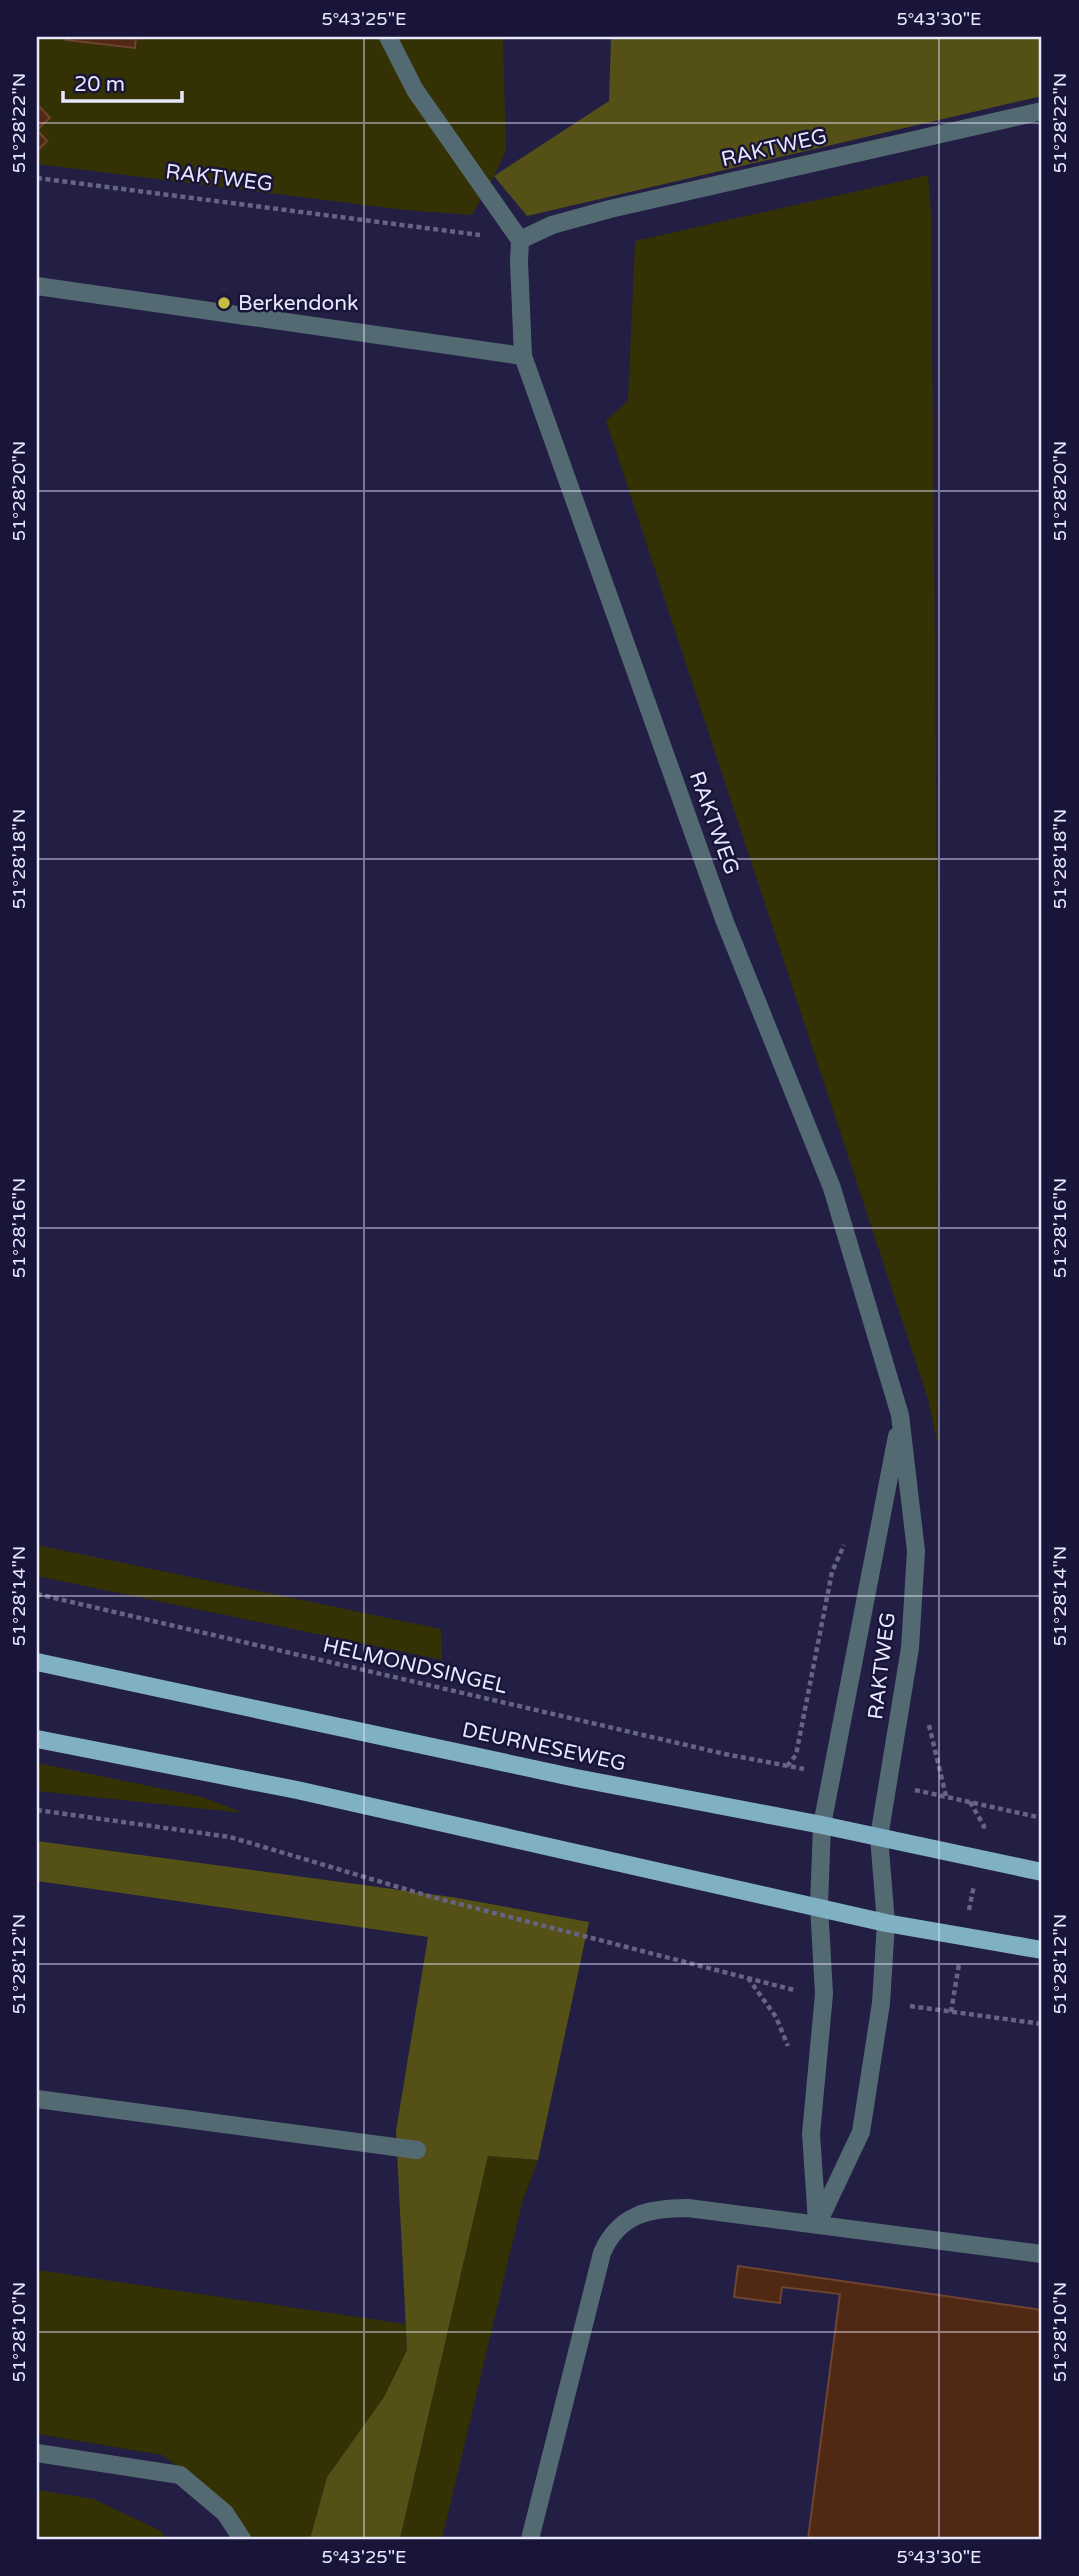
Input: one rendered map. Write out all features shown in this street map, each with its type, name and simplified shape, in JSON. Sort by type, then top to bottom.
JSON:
[{"type":"main road","name":"DEURNESEWEG","points":[[37,1662],[576,1778],[822,1825],[1042,1872]]},
{"type":"main road","points":[[37,1738],[297,1790],[886,1923],[1042,1950]]},
{"type":"street","points":[[388,37],[415,90],[520,240]]},
{"type":"street","name":"RAKTWEG","points":[[886,1923],[879,1837],[910,1648],[916,1551],[900,1415],[832,1188],[725,922],[523,356],[520,240],[552,225],[610,209],[1042,111]]},
{"type":"street","points":[[37,286],[523,356]]},
{"type":"street","name":"RAKTWEG","points":[[819,1906],[822,1825],[875,1559],[900,1415]]},
{"type":"street","points":[[818,2223],[811,2134],[824,1994],[819,1906]]},
{"type":"street","points":[[818,2223],[861,2132],[881,2003],[886,1923]]},
{"type":"street","points":[[37,2099],[417,2150]]},
{"type":"street","points":[[530,2539],[601,2253],[618,2227],[634,2216],[668,2208],[688,2208],[1042,2254]]},
{"type":"street","points":[[37,2453],[180,2475],[225,2513],[242,2539]]},
{"type":"path","name":"RAKTWEG","points":[[37,178],[520,240]]},
{"type":"path","name":"HELMONDSINGEL","points":[[37,1594],[725,1754],[787,1766]]},
{"type":"path","points":[[970,1801],[1042,1818]]},
{"type":"path","points":[[37,1810],[230,1837],[432,1897],[790,1989],[824,1994]]},
{"type":"path","points":[[748,1978],[776,2018],[788,2046],[789,2056]]},
{"type":"path","points":[[881,2003],[1042,2024]]},
{"type":"shaded area","points":[[37,37],[503,37],[506,150],[472,215],[405,210],[37,164]]},
{"type":"shaded area","points":[[611,37],[1042,37],[1042,96],[527,216],[494,176],[609,101]]},
{"type":"shaded area","points":[[928,175],[931,212],[937,886],[938,1446],[928,1399],[606,421],[628,401],[635,241]]},
{"type":"shaded area","points":[[37,1545],[441,1629],[442,1660],[37,1576]]},
{"type":"shaded area","points":[[37,1763],[203,1797],[243,1813],[37,1791]]},
{"type":"shaded area","points":[[37,1841],[452,1897],[589,1922],[538,2160],[488,2156],[400,2539],[310,2539],[327,2477],[384,2397],[407,2350],[396,2131],[428,1937],[37,1881]]},
{"type":"shaded area","points":[[488,2156],[538,2160],[522,2203],[442,2539],[400,2539]]},
{"type":"shaded area","points":[[37,2270],[405,2324],[407,2350],[384,2397],[327,2477],[310,2539],[249,2539],[203,2484],[162,2455],[37,2434]]},
{"type":"shaded area","points":[[37,2490],[94,2499],[161,2531],[167,2539],[37,2539]]},
{"type":"building","points":[[67,37],[136,37],[135,48],[66,40]]},
{"type":"building","points":[[37,104],[50,118],[37,130]]},
{"type":"building","points":[[37,130],[47,141],[37,151]]},
{"type":"building","points":[[738,2266],[1042,2310],[1042,2539],[808,2539],[840,2294],[782,2287],[780,2303],[734,2297]]},
{"type":"place","name":"Berkendonk","points":[[224,303]]}]
